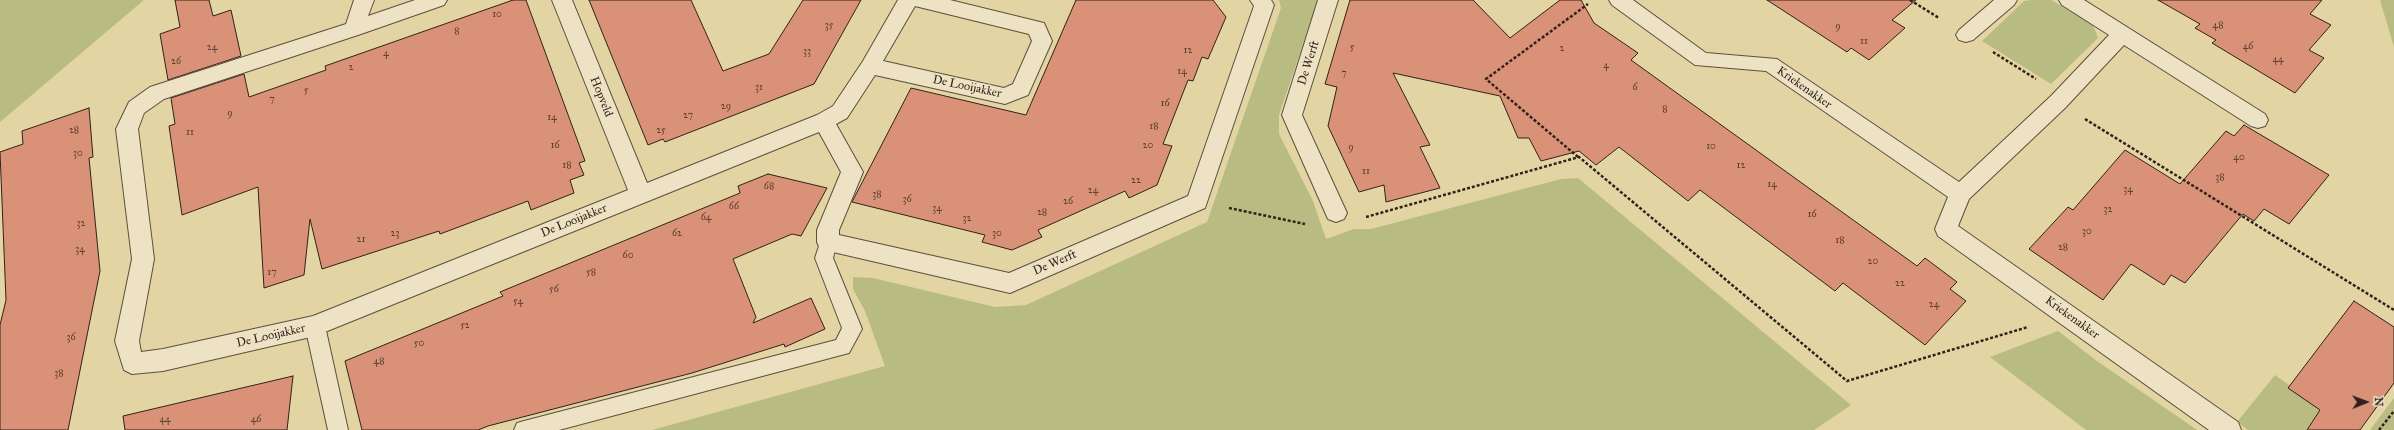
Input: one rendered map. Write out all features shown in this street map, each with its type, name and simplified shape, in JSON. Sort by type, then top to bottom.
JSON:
[{"type":"street","points":[[354,29],[364,0]]},
{"type":"street","points":[[354,29],[436,0]]},
{"type":"street","name":"Hopveld","points":[[562,0],[640,193]]},
{"type":"street","name":"De Looijakker","points":[[354,29],[157,93],[136,108],[127,129],[143,259],[127,341],[132,363],[163,360],[315,326],[640,193],[824,121],[840,112],[870,66],[908,0]]},
{"type":"street","name":"De Looijakker","points":[[870,66],[1005,96],[1021,89],[1042,42],[1037,28],[920,0]]},
{"type":"street","points":[[1197,202],[1264,5],[1260,0]]},
{"type":"street","name":"De Werft","points":[[1328,0],[1292,115],[1336,213]]},
{"type":"street","name":"Kriekenakker","points":[[1619,0],[1702,60],[1770,64],[1960,194]]},
{"type":"street","points":[[1966,35],[2007,0]]},
{"type":"street","points":[[2069,0],[2258,120]]},
{"type":"street","name":"Kriekenakker","points":[[2123,33],[2058,102],[1960,194],[1946,229],[2229,430]]},
{"type":"street","points":[[824,121],[852,172],[828,230],[828,242]]},
{"type":"street","name":"De Werft","points":[[828,242],[1010,283],[1197,202]]},
{"type":"lane","points":[[524,430],[842,347],[852,329],[824,258],[828,242]]},
{"type":"lane","points":[[315,326],[338,430]]},
{"type":"path","points":[[1594,0],[1486,79],[1847,381],[2028,328],[2048,301]]},
{"type":"path","points":[[2058,102],[2394,310]]},
{"type":"path","points":[[1365,218],[1579,157]]},
{"type":"path","points":[[1197,202],[1312,226]]},
{"type":"path","points":[[2379,430],[2394,411]]},
{"type":"green space","points":[[0,0],[144,0],[0,122]]},
{"type":"green space","points":[[1279,0],[1321,0],[1316,6],[1279,115],[1279,134],[1313,201],[1326,239],[1354,229],[1371,229],[1561,179],[1578,178],[1851,405],[1814,430],[652,430],[885,366],[865,311],[853,289],[853,277],[873,278],[995,307],[1026,305],[1207,222],[1281,8]]},
{"type":"green space","points":[[2051,0],[2092,23],[2098,38],[2051,84],[1982,41],[2024,1]]},
{"type":"green space","points":[[2380,0],[2394,0],[2394,47]]},
{"type":"green space","points":[[2058,331],[2097,361],[2197,430],[2086,430],[1990,357]]},
{"type":"green space","points":[[2275,375],[2352,430],[2248,430],[2237,422]]},
{"type":"green space","points":[[2394,398],[2394,430],[2370,430]]},
{"type":"building","points":[[175,0],[209,0],[213,16],[231,10],[241,56],[168,80],[160,34],[180,27]]},
{"type":"building","points":[[513,0],[526,0],[585,161],[579,163],[584,175],[570,180],[574,193],[531,210],[528,201],[440,234],[439,231],[322,269],[310,219],[304,275],[264,288],[258,187],[182,215],[169,126],[175,124],[171,98],[244,74],[249,97],[326,70],[325,66]]},
{"type":"building","points":[[589,0],[691,0],[723,71],[769,54],[803,0],[861,0],[814,84],[665,142],[663,139],[648,145]]},
{"type":"building","points":[[1076,0],[1213,0],[1226,17],[1208,59],[1202,57],[1193,81],[1188,80],[1163,144],[1172,146],[1157,185],[1129,198],[1125,191],[1038,230],[1042,237],[1012,250],[982,242],[985,235],[852,202],[911,88],[1026,115]]},
{"type":"building","points":[[1350,0],[1473,0],[1510,38],[1560,0],[1581,0],[1594,23],[1638,53],[1631,60],[1917,266],[1925,258],[1957,282],[1950,289],[1966,301],[1925,345],[1843,283],[1835,291],[1700,190],[1688,201],[1619,147],[1596,165],[1579,151],[1541,161],[1529,138],[1518,138],[1500,96],[1393,73],[1430,145],[1420,147],[1440,188],[1386,202],[1384,185],[1359,192],[1328,126],[1337,87],[1325,84]]},
{"type":"building","points":[[1767,0],[1916,0],[1892,20],[1905,28],[1869,60],[1851,48],[1847,52]]},
{"type":"building","points":[[2158,0],[2322,0],[2310,14],[2331,25],[2309,50],[2324,58],[2295,93],[2212,43],[2216,40],[2195,28],[2200,24]]},
{"type":"building","points":[[89,108],[93,157],[89,158],[100,271],[68,430],[0,430],[0,325],[6,300],[0,152],[23,144],[22,131]]},
{"type":"building","points":[[2244,125],[2329,175],[2289,224],[2264,209],[2254,221],[2243,214],[2185,283],[2171,275],[2164,285],[2131,264],[2103,300],[2029,249],[2068,207],[2073,210],[2125,150],[2180,184],[2226,131],[2234,136]]},
{"type":"building","points":[[768,174],[827,188],[801,236],[792,234],[733,259],[756,317],[753,323],[811,298],[825,329],[785,347],[784,344],[692,373],[488,426],[478,430],[362,430],[345,361],[503,296],[500,292],[740,193],[738,186]]},
{"type":"building","points":[[2354,301],[2394,327],[2394,383],[2360,430],[2307,430],[2320,410],[2288,388]]},
{"type":"building","points":[[293,376],[287,430],[125,430],[123,416]]}]
